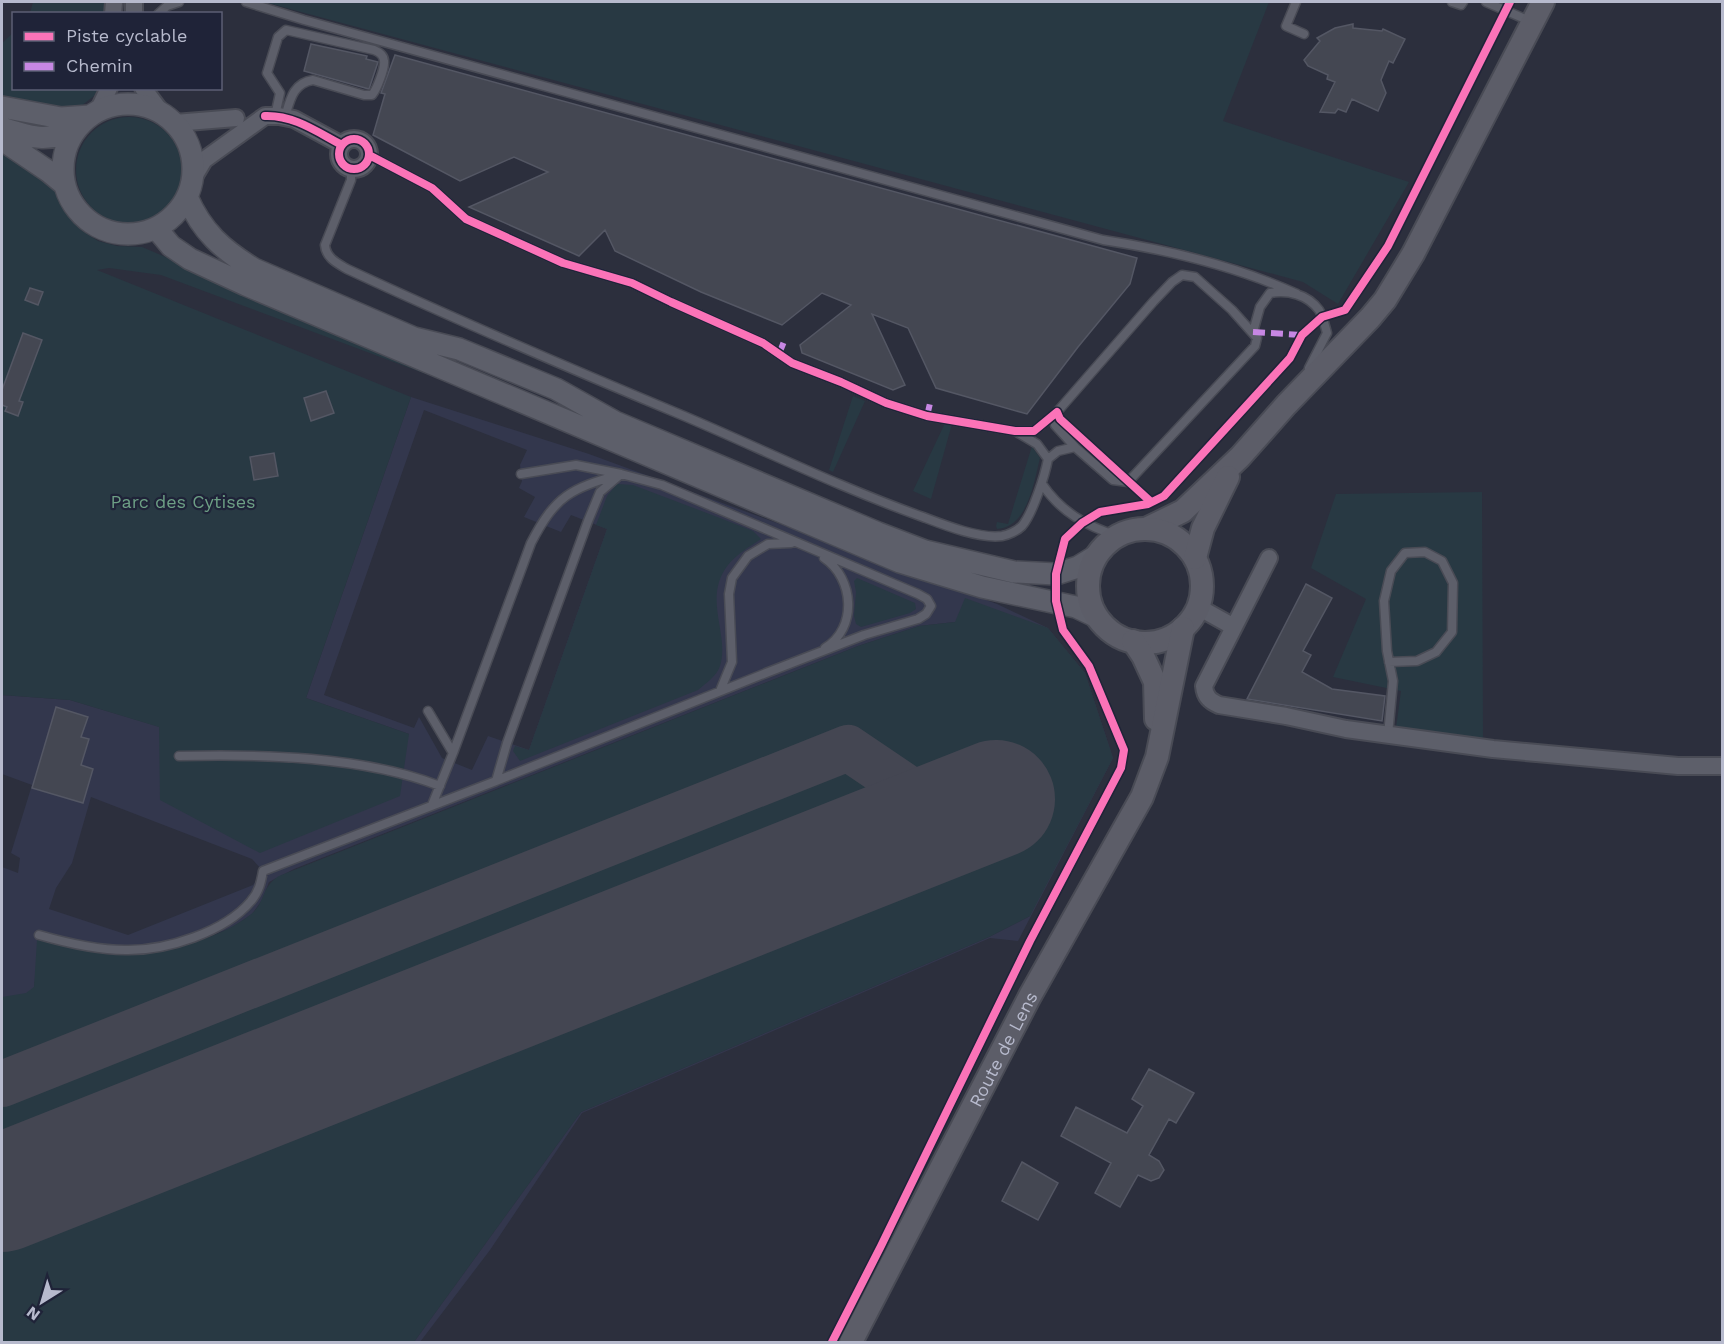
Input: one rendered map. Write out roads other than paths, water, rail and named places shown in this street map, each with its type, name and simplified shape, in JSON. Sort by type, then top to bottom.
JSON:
[{"type":"main road","points":[[1146,529],[1183,511],[1240,457],[1385,300],[1413,254],[1543,2]]},
{"type":"main road","points":[[1195,558],[1203,528],[1220,490],[1240,457]]},
{"type":"main road","points":[[1146,529],[1161,531],[1186,546],[1195,558],[1202,590],[1198,607],[1183,628],[1168,638],[1151,642],[1133,641],[1113,632],[1097,617],[1088,590],[1090,570],[1096,556],[1106,544],[1131,531],[1146,529]]},
{"type":"main road","name":"Route de Lens","points":[[851,1342],[1030,996],[1142,797],[1157,757],[1183,628]]},
{"type":"main road","name":"Route de Lens","points":[[1133,641],[1155,682],[1157,757]]},
{"type":"street","points":[[108,90],[89,118],[68,143],[63,165],[65,185],[73,203],[86,218],[102,229],[121,234],[140,234],[170,219],[181,208],[204,159],[275,116],[294,119],[342,145]]},
{"type":"street","points":[[145,90],[184,135],[190,149],[193,165],[190,188],[192,210],[207,232],[230,255],[254,269],[414,338],[459,349],[546,385],[615,422],[878,534],[925,551],[1004,575],[1056,574],[1078,567],[1096,556]]},
{"type":"street","points":[[2,128],[32,137],[50,139],[65,135],[89,118],[124,103],[144,106],[168,118],[236,118]]},
{"type":"street","points":[[2,107],[61,118],[89,118]]},
{"type":"street","points":[[2,140],[65,185]]},
{"type":"street","points":[[350,140],[359,140],[366,146],[369,155],[361,167],[351,168],[346,167],[340,159],[340,150],[342,145],[350,140]]},
{"type":"street","points":[[156,228],[180,253],[227,276],[900,562],[982,587],[1076,607],[1097,617]]},
{"type":"street","points":[[1269,558],[1204,686],[1204,693],[1210,701],[1219,705],[1346,729],[1493,749],[1678,766],[1722,766]]},
{"type":"street","points":[[1198,607],[1234,627]]},
{"type":"lane","points":[[160,12],[167,6],[179,2]]},
{"type":"lane","points":[[246,2],[304,20],[1103,240],[1155,248],[1270,281],[1308,300],[1320,311],[1327,333],[1314,360],[1286,405]]},
{"type":"lane","points":[[1296,2],[1286,26],[1304,34]]},
{"type":"lane","points":[[1452,2],[1461,5],[1463,2]]},
{"type":"lane","points":[[1486,2],[1532,22]]},
{"type":"lane","points":[[286,30],[374,50],[382,54],[385,61],[377,90],[372,95],[364,95],[313,80],[306,81],[292,93],[275,116],[280,93],[267,73],[278,37],[286,30]]},
{"type":"lane","points":[[369,155],[432,188],[466,219],[563,263],[632,283],[763,343],[792,363],[907,411],[1015,431],[1034,431],[1057,412],[1166,288],[1182,275],[1195,277],[1257,338],[1255,346],[1128,482],[1113,480],[1075,447],[1055,425],[1057,412]]},
{"type":"lane","points":[[351,168],[351,180],[326,243],[326,252],[334,261],[463,322],[868,496],[946,526],[986,535],[1010,534],[1022,526],[1042,484],[1048,459],[1058,451],[1075,447]]},
{"type":"lane","points":[[254,269],[280,289],[357,324],[872,541],[977,576]]},
{"type":"lane","points":[[1253,332],[1260,307],[1270,294],[1282,291],[1297,294]]},
{"type":"lane","points":[[1015,431],[1037,444],[1048,459]]},
{"type":"lane","points":[[662,485],[672,464]]},
{"type":"lane","points":[[39,935],[66,943],[127,951],[158,947],[188,939],[235,918],[253,900],[261,885],[263,871],[864,635],[918,619],[926,614],[931,606],[927,599],[918,594],[662,485],[576,465],[521,474]]},
{"type":"lane","points":[[432,805],[531,543],[546,514],[567,494],[589,483],[621,474]]},
{"type":"lane","points":[[496,780],[511,732],[588,521],[600,492],[621,474]]},
{"type":"lane","points":[[1042,484],[1050,496],[1082,523],[1118,536]]},
{"type":"lane","points":[[720,691],[732,662],[729,594],[732,578],[748,556],[768,544],[790,542],[811,549],[831,562],[843,576],[849,602],[843,628],[830,644],[808,657]]},
{"type":"lane","points":[[1388,735],[1393,681],[1389,662],[1384,601],[1391,571],[1405,553],[1425,552],[1442,561],[1453,583],[1452,632],[1436,652],[1417,661],[1389,662]]},
{"type":"lane","points":[[428,711],[453,753]]},
{"type":"lane","points":[[179,756],[244,754],[362,766],[414,776],[440,786]]},
{"type":"park label","name":"Parc des Cytises","points":[[183,501]]}]
